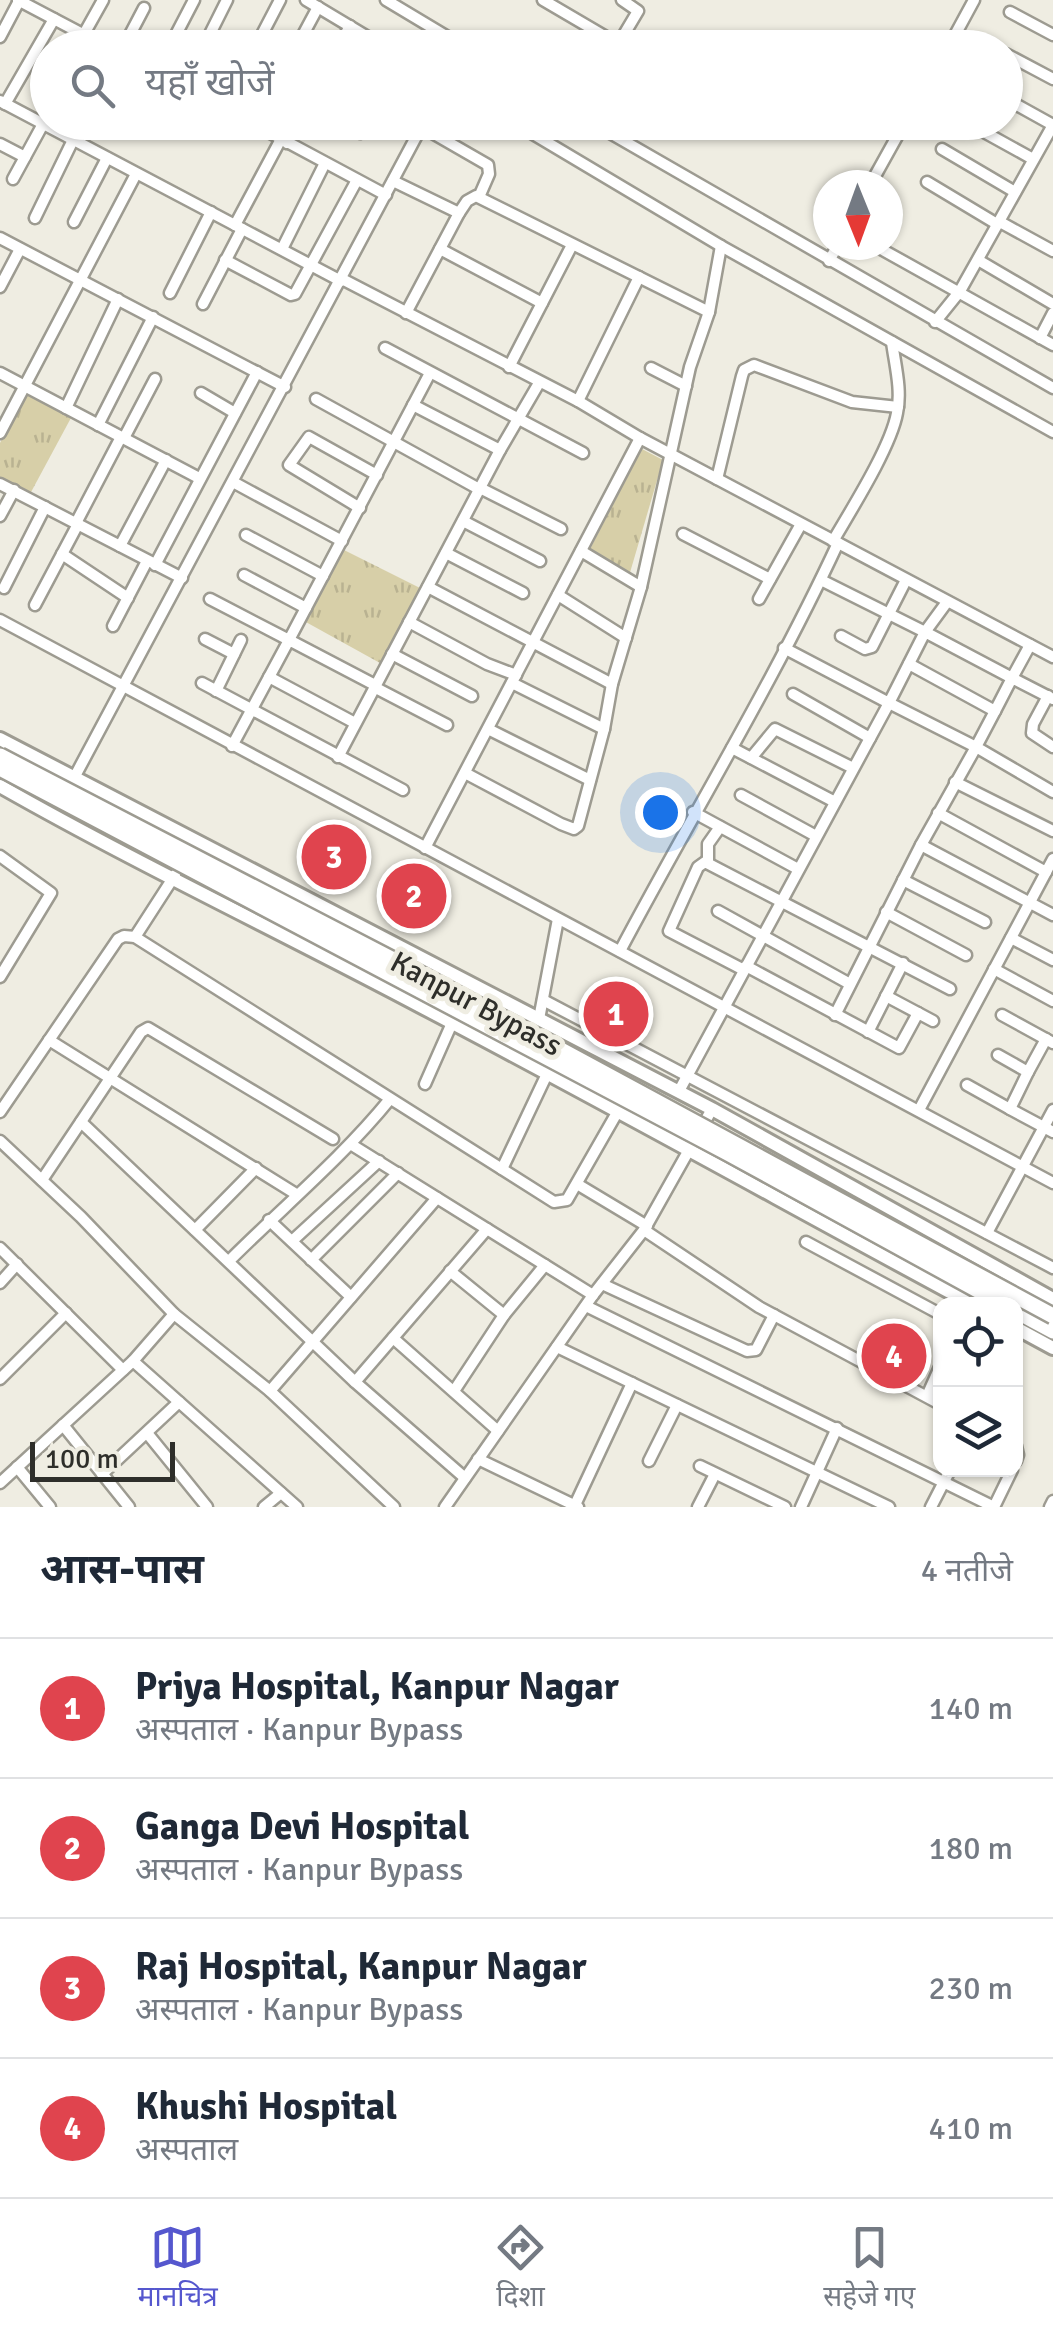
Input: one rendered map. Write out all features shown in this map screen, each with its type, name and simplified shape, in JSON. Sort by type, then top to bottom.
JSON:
[{"type":"highway","name":"Kanpur Bypass","points":[[0,756],[523,1029],[1053,1316]]},
{"type":"highway","name":"Kanpur Bypass","points":[[0,768],[728,1153],[990,1297]]},
{"type":"highway","points":[[1023,1315],[1053,1331]]},
{"type":"main road","points":[[0,740],[712,1108],[1053,1299]]},
{"type":"main road","points":[[0,786],[171,880],[452,1022],[959,1297]]},
{"type":"main road","points":[[1023,1332],[1053,1348]]},
{"type":"street","points":[[0,37],[18,0],[72,30]]},
{"type":"street","points":[[178,30],[194,0]]},
{"type":"street","points":[[212,30],[228,0]]},
{"type":"street","points":[[264,30],[280,0]]},
{"type":"street","points":[[306,0],[357,30]]},
{"type":"street","points":[[386,0],[436,30]]},
{"type":"street","points":[[544,0],[592,30]]},
{"type":"street","points":[[622,0],[638,11]]},
{"type":"street","points":[[627,30],[645,0]]},
{"type":"street","points":[[958,30],[974,0]]},
{"type":"street","points":[[91,30],[101,1]]},
{"type":"street","points":[[306,30],[318,7]]},
{"type":"street","points":[[132,30],[144,8]]},
{"type":"street","points":[[1010,12],[1053,35]]},
{"type":"street","points":[[47,30],[54,18]]},
{"type":"street","points":[[348,30],[350,26]]},
{"type":"street","points":[[30,58],[3,102],[30,116]]},
{"type":"street","points":[[1023,63],[1053,79]]},
{"type":"street","points":[[935,322],[960,291],[1053,125],[1023,108]]},
{"type":"street","points":[[13,179],[35,140]]},
{"type":"street","points":[[35,218],[73,140],[578,401],[640,438],[1053,657]]},
{"type":"street","points":[[74,778],[415,140]]},
{"type":"street","points":[[406,313],[459,213],[467,201],[478,197],[490,174],[488,165],[447,140]]},
{"type":"street","points":[[543,140],[721,246],[1053,432]]},
{"type":"street","points":[[622,140],[1053,388]]},
{"type":"street","points":[[878,170],[895,140]]},
{"type":"street","points":[[999,140],[1034,159]]},
{"type":"street","points":[[202,304],[284,141],[386,195]]},
{"type":"street","points":[[0,144],[25,157]]},
{"type":"street","points":[[942,149],[1015,192]]},
{"type":"street","points":[[74,222],[107,158]]},
{"type":"street","points":[[282,249],[324,163]]},
{"type":"street","points":[[0,433],[136,174]]},
{"type":"street","points":[[226,260],[290,295],[295,294],[357,180]]},
{"type":"street","points":[[393,181],[459,213]]},
{"type":"street","points":[[928,182],[1053,251]]},
{"type":"street","points":[[478,197],[709,312]]},
{"type":"street","points":[[170,293],[211,212]]},
{"type":"street","points":[[0,238],[285,387]]},
{"type":"street","points":[[509,367],[572,244]]},
{"type":"street","points":[[465,773],[574,829],[578,826],[612,684],[642,587],[686,386],[709,312],[721,246]]},
{"type":"street","points":[[0,287],[20,248]]},
{"type":"street","points":[[440,250],[542,303]]},
{"type":"street","points":[[902,260],[1053,345]]},
{"type":"street","points":[[978,260],[1053,304]]},
{"type":"street","points":[[578,401],[639,278]]},
{"type":"street","points":[[66,408],[118,298]]},
{"type":"street","points":[[1040,338],[1053,313]]},
{"type":"street","points":[[98,425],[153,317]]},
{"type":"street","points":[[620,951],[821,580],[835,542],[894,426],[898,407],[892,342]]},
{"type":"street","points":[[385,348],[583,454]]},
{"type":"street","points":[[717,479],[742,376],[748,367],[754,365],[852,402],[898,407]]},
{"type":"street","points":[[651,368],[686,386]]},
{"type":"street","points":[[113,626],[257,372]]},
{"type":"street","points":[[0,373],[199,478]]},
{"type":"street","points":[[232,746],[430,373]]},
{"type":"street","points":[[35,605],[155,379]]},
{"type":"street","points":[[338,757],[516,418],[539,383]]},
{"type":"street","points":[[201,393],[235,413]]},
{"type":"street","points":[[316,400],[561,529]]},
{"type":"street","points":[[413,405],[500,450]]},
{"type":"street","points":[[360,508],[289,465],[309,437],[377,475]]},
{"type":"street","points":[[426,848],[640,438]]},
{"type":"street","points":[[120,546],[166,460]]},
{"type":"street","points":[[233,482],[342,542]]},
{"type":"street","points":[[0,484],[182,578]]},
{"type":"street","points":[[0,516],[14,490]]},
{"type":"street","points":[[4,588],[45,507]]},
{"type":"street","points":[[463,521],[540,561]]},
{"type":"street","points":[[759,599],[801,524]]},
{"type":"street","points":[[683,534],[770,578]]},
{"type":"street","points":[[246,535],[323,576]]},
{"type":"street","points":[[581,551],[642,587]]},
{"type":"street","points":[[446,553],[523,594]]},
{"type":"street","points":[[62,554],[128,598]]},
{"type":"street","points":[[244,575],[306,608]]},
{"type":"street","points":[[821,580],[1050,698],[1033,724],[1032,733],[1053,746]]},
{"type":"street","points":[[841,636],[870,649],[906,580]]},
{"type":"street","points":[[428,587],[612,684]]},
{"type":"street","points":[[558,595],[626,638]]},
{"type":"street","points":[[210,600],[447,726]]},
{"type":"street","points":[[679,1092],[925,632],[947,602]]},
{"type":"street","points":[[0,620],[1053,1183]]},
{"type":"street","points":[[409,622],[604,728]]},
{"type":"street","points":[[205,639],[234,654]]},
{"type":"street","points":[[216,691],[242,640]]},
{"type":"street","points":[[834,1015],[1030,645]]},
{"type":"street","points":[[784,648],[976,747],[1053,792]]},
{"type":"street","points":[[392,654],[472,696]]},
{"type":"street","points":[[908,664],[995,711]]},
{"type":"street","points":[[269,676],[355,723]]},
{"type":"street","points":[[202,683],[403,790]]},
{"type":"street","points":[[792,694],[870,738]]},
{"type":"street","points":[[488,729],[590,780]]},
{"type":"street","points":[[751,758],[776,729],[854,768]]},
{"type":"street","points":[[732,748],[835,802]]},
{"type":"street","points":[[956,782],[1053,831]]},
{"type":"street","points":[[741,795],[816,836]]},
{"type":"street","points":[[693,812],[798,869]]},
{"type":"street","points":[[938,814],[1046,872]]},
{"type":"street","points":[[708,863],[708,844],[720,827]]},
{"type":"street","points":[[135,937],[196,842]]},
{"type":"street","points":[[921,845],[1053,914]]},
{"type":"street","points":[[0,856],[51,893],[0,977]]},
{"type":"street","points":[[919,1110],[1053,859]]},
{"type":"street","points":[[918,1013],[899,1048],[670,931],[698,867],[708,863],[950,989]]},
{"type":"street","points":[[903,880],[985,922]]},
{"type":"street","points":[[718,911],[850,984]]},
{"type":"street","points":[[886,912],[966,955]]},
{"type":"street","points":[[539,1019],[558,918]]},
{"type":"street","points":[[0,1112],[118,939],[124,936],[135,937],[554,1202],[567,1200],[618,1111]]},
{"type":"street","points":[[1011,938],[1053,960]]},
{"type":"street","points":[[868,1032],[903,964]]},
{"type":"street","points":[[994,969],[1053,1001]]},
{"type":"street","points":[[886,996],[934,1021]]},
{"type":"street","points":[[542,1000],[1053,1268]]},
{"type":"street","points":[[1002,1015],[1050,1041],[1028,1072],[1010,1109]]},
{"type":"street","points":[[425,1084],[452,1022]]},
{"type":"street","points":[[42,1180],[141,1032],[153,1029],[333,1139]]},
{"type":"street","points":[[49,1040],[296,1194]]},
{"type":"street","points":[[998,1055],[1028,1072]]},
{"type":"street","points":[[502,1169],[547,1074]]},
{"type":"street","points":[[967,1084],[1048,1130]]},
{"type":"street","points":[[228,1261],[352,1145],[390,1099]]},
{"type":"street","points":[[444,1507],[593,1295],[646,1228],[712,1108]]},
{"type":"street","points":[[987,1234],[1022,1166],[1048,1130],[1053,1110]]},
{"type":"street","points":[[81,1122],[355,1382],[465,1478]]},
{"type":"street","points":[[0,1141],[174,1314],[270,1392],[394,1507]]},
{"type":"street","points":[[352,1145],[593,1295]]},
{"type":"street","points":[[292,1241],[379,1161]]},
{"type":"street","points":[[195,1230],[256,1168]]},
{"type":"street","points":[[311,1260],[398,1173]]},
{"type":"street","points":[[577,1184],[774,1315],[933,1400]]},
{"type":"street","points":[[270,1392],[437,1198]]},
{"type":"street","points":[[269,1220],[351,1296]]},
{"type":"street","points":[[355,1382],[487,1229]]},
{"type":"street","points":[[806,1242],[933,1310]]},
{"type":"street","points":[[0,1248],[66,1313],[128,1366],[179,1402],[297,1507]]},
{"type":"street","points":[[0,1283],[17,1264]]},
{"type":"street","points":[[454,1391],[504,1315],[545,1265]]},
{"type":"street","points":[[450,1272],[504,1315]]},
{"type":"street","points":[[602,1284],[753,1352],[774,1315]]},
{"type":"street","points":[[586,1306],[944,1481],[979,1504],[994,1507],[1009,1477]]},
{"type":"street","points":[[0,1378],[66,1313]]},
{"type":"street","points":[[0,1482],[128,1366],[174,1314]]},
{"type":"street","points":[[393,1338],[498,1431]]},
{"type":"street","points":[[557,1348],[889,1507]]},
{"type":"street","points":[[927,1396],[933,1383]]},
{"type":"street","points":[[478,1459],[576,1506],[632,1384]]},
{"type":"street","points":[[102,1474],[179,1402]]},
{"type":"street","points":[[648,1461],[677,1405]]},
{"type":"street","points":[[63,1425],[128,1507]]},
{"type":"street","points":[[801,1507],[837,1428]]},
{"type":"street","points":[[147,1432],[206,1507]]},
{"type":"street","points":[[0,1464],[13,1470],[50,1507]]},
{"type":"street","points":[[700,1466],[785,1507]]},
{"type":"street","points":[[698,1507],[715,1474]]},
{"type":"street","points":[[931,1507],[946,1477]]},
{"type":"street","points":[[264,1507],[281,1493]]},
{"type":"green space","points":[[27,391],[72,416],[30,494],[0,479],[0,443]]},
{"type":"green space","points":[[642,449],[663,460],[629,576],[589,551]]},
{"type":"green space","points":[[342,549],[422,589],[380,663],[304,621]]},
{"type":"place","name":"Raj Hospital, Kanpur Nagar","points":[[334,857]]},
{"type":"place","name":"Ganga Devi Hospital","points":[[414,896]]},
{"type":"place","name":"Priya Hospital, Kanpur Nagar","points":[[616,1014]]},
{"type":"place","name":"Khushi Hospital","points":[[894,1356]]}]
